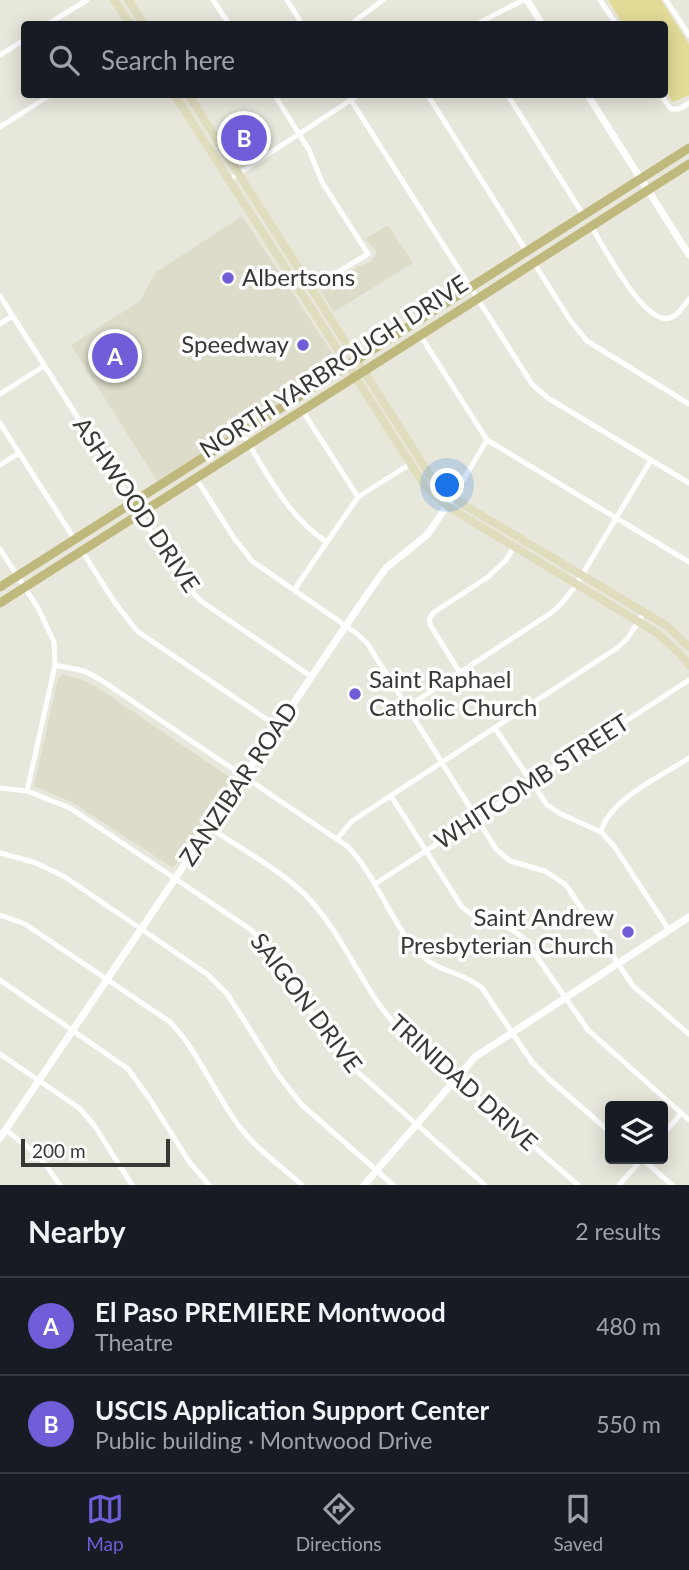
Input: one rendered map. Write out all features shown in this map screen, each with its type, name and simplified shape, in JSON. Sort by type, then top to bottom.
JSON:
[{"type":"main road","points":[[114,0],[128,21]]},
{"type":"main road","points":[[128,0],[142,21]]},
{"type":"main road","points":[[177,98],[349,367],[359,374],[431,477],[453,497],[667,626],[689,647]]},
{"type":"main road","points":[[191,98],[358,361],[359,374],[425,486],[447,506],[670,643],[689,665]]},
{"type":"main road","name":"NORTH YARBROUGH DRIVE","points":[[0,587],[689,149]]},
{"type":"main road","name":"NORTH YARBROUGH DRIVE","points":[[0,603],[689,164]]},
{"type":"street","points":[[53,21],[87,0]]},
{"type":"street","points":[[213,0],[227,21]]},
{"type":"street","points":[[287,0],[300,21]]},
{"type":"street","points":[[369,0],[377,5]]},
{"type":"street","points":[[355,21],[383,0]]},
{"type":"street","points":[[483,21],[525,0],[540,21]]},
{"type":"street","points":[[600,0],[614,21]]},
{"type":"street","points":[[666,0],[689,35]]},
{"type":"street","points":[[0,55],[21,42]]},
{"type":"street","points":[[0,127],[45,98]]},
{"type":"street","points":[[276,98],[299,134],[322,182],[368,254],[311,288]]},
{"type":"street","points":[[229,180],[349,98],[526,377],[540,391],[689,483]]},
{"type":"street","points":[[430,98],[527,252]]},
{"type":"street","points":[[510,98],[584,216]]},
{"type":"street","points":[[590,98],[689,255]]},
{"type":"street","points":[[663,98],[671,109],[679,109],[689,103]]},
{"type":"street","points":[[591,226],[637,299],[650,312],[668,319],[689,299]]},
{"type":"street","points":[[534,263],[570,320],[587,341],[689,404]]},
{"type":"street","name":"ASHWOOD DRIVE","points":[[0,296],[183,582],[196,597],[312,677]]},
{"type":"street","points":[[0,324],[12,316]]},
{"type":"street","points":[[419,335],[487,440],[689,562]]},
{"type":"street","points":[[0,394],[44,366]]},
{"type":"street","points":[[302,410],[358,497]]},
{"type":"street","points":[[0,423],[75,540]]},
{"type":"street","points":[[242,433],[296,517],[310,531],[327,542]]},
{"type":"street","name":"ZANZIBAR ROAD","points":[[0,1138],[345,626],[386,568],[427,535],[487,440]]},
{"type":"street","points":[[0,466],[19,453]]},
{"type":"street","points":[[407,707],[551,613],[562,603],[576,585],[650,460]]},
{"type":"street","points":[[294,590],[358,497],[410,464]]},
{"type":"street","points":[[196,478],[244,552],[266,572],[367,643],[496,849],[510,861],[545,872],[566,885],[638,990],[689,1034]]},
{"type":"street","points":[[460,673],[430,626],[430,618],[433,613],[497,570],[514,547]]},
{"type":"street","points":[[0,548],[51,632],[54,642],[55,665],[27,791]]},
{"type":"street","points":[[82,551],[113,600],[137,631],[278,727]]},
{"type":"street","points":[[337,839],[352,821],[617,648],[627,639],[644,613]]},
{"type":"street","points":[[55,665],[84,671],[101,680],[337,839],[353,853],[417,951],[433,965],[470,979],[482,988],[542,1072],[605,1128]]},
{"type":"street","name":"WHITCOMB STREET","points":[[375,884],[689,680]]},
{"type":"street","points":[[495,728],[543,802],[553,810],[601,832],[614,846],[668,930]]},
{"type":"street","points":[[601,832],[609,814],[619,804],[689,758]]},
{"type":"street","name":"SAIGON DRIVE","points":[[0,788],[27,791],[70,808],[260,937],[275,955],[337,1052],[352,1069],[485,1185]]},
{"type":"street","points":[[391,796],[462,907],[475,917],[507,927],[523,937],[580,1021],[598,1041],[689,1120]]},
{"type":"street","name":"TRINIDAD DRIVE","points":[[210,828],[301,891],[321,913],[388,1017],[578,1185]]},
{"type":"street","points":[[0,853],[23,858],[51,869],[207,974],[220,986],[288,1089],[312,1115],[393,1185]]},
{"type":"street","points":[[0,915],[25,924],[163,1017],[175,1028],[240,1127],[302,1185]]},
{"type":"street","points":[[363,1185],[475,1057],[689,917]]},
{"type":"street","points":[[0,980],[116,1059],[134,1075],[190,1163],[209,1185]]},
{"type":"street","points":[[0,1054],[87,1116],[132,1185]]},
{"type":"street","points":[[668,1129],[681,1113]]},
{"type":"street","points":[[6,1130],[40,1157],[60,1185]]},
{"type":"street","points":[[619,1185],[638,1164]]},
{"type":"street","points":[[648,1164],[672,1185]]},
{"type":"shaded area","points":[[608,0],[661,0],[689,44],[689,95],[673,102],[668,94],[668,21],[621,21]]},
{"type":"shaded area","points":[[242,216],[338,362],[337,367],[157,481],[71,345],[140,301],[155,273]]},
{"type":"shaded area","points":[[388,225],[413,263],[334,312],[321,291],[357,267],[370,262],[376,251],[365,239]]},
{"type":"shaded area","points":[[62,675],[95,686],[231,778],[232,782],[173,868],[72,802],[34,786],[58,679]]},
{"type":"place","name":"USCIS Application Support Center","points":[[244,138]]},
{"type":"place","name":"Albertsons","points":[[228,278]]},
{"type":"place","name":"Speedway","points":[[303,345]]},
{"type":"place","name":"El Paso PREMIERE Montwood","points":[[115,356]]},
{"type":"place","name":"Saint Raphael Catholic Church","points":[[355,694]]},
{"type":"place","name":"Saint Andrew Presbyterian Church","points":[[628,932]]}]
